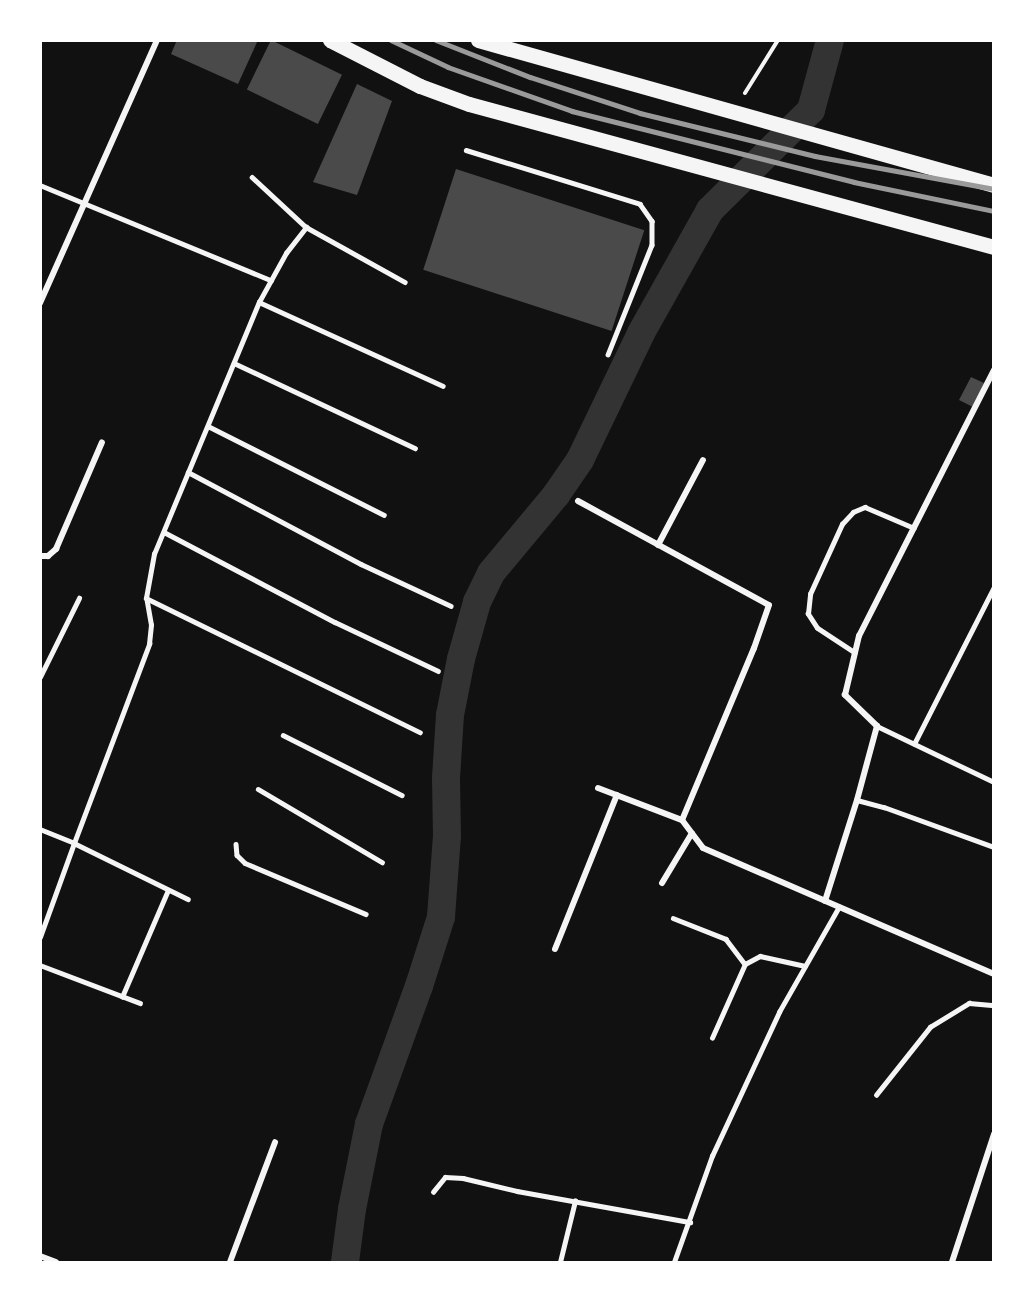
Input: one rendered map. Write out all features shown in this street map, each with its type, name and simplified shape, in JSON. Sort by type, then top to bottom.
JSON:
[{"type":"main road","points":[[330,40],[420,86],[469,104],[993,247]]},
{"type":"main road","points":[[478,40],[815,133],[993,185]]},
{"type":"street","points":[[40,303],[157,40]]},
{"type":"street","points":[[825,901],[858,800],[877,726],[845,695],[859,636],[993,370]]},
{"type":"street","points":[[40,556],[48,556],[56,549],[102,442]]},
{"type":"street","points":[[658,545],[703,460]]},
{"type":"street","points":[[578,501],[769,605],[754,648],[682,820]]},
{"type":"street","points":[[598,788],[682,820],[703,848],[993,974]]},
{"type":"street","points":[[555,949],[616,795]]},
{"type":"street","points":[[662,883],[692,833]]},
{"type":"street","points":[[952,1263],[993,1134]]},
{"type":"street","points":[[230,1263],[275,1142]]},
{"type":"street","points":[[40,1256],[56,1263]]},
{"type":"lane","points":[[466,150],[640,204],[652,221],[652,245],[608,355]]},
{"type":"lane","points":[[252,177],[306,227],[405,282]]},
{"type":"lane","points":[[40,185],[271,280]]},
{"type":"lane","points":[[40,937],[149,644],[151,625],[146,598],[154,554],[259,302],[286,254],[306,227]]},
{"type":"lane","points":[[259,302],[443,386]]},
{"type":"lane","points":[[234,363],[415,448]]},
{"type":"lane","points":[[208,426],[384,515]]},
{"type":"lane","points":[[188,472],[362,564],[451,606]]},
{"type":"lane","points":[[855,653],[816,628],[808,614],[810,594],[842,524],[853,512],[865,507],[914,528]]},
{"type":"lane","points":[[164,532],[335,622],[438,671]]},
{"type":"lane","points":[[914,744],[993,587]]},
{"type":"lane","points":[[40,677],[79,598]]},
{"type":"lane","points":[[146,598],[420,732]]},
{"type":"lane","points":[[877,726],[993,782]]},
{"type":"lane","points":[[284,735],[402,795]]},
{"type":"lane","points":[[258,789],[382,862]]},
{"type":"lane","points":[[858,800],[884,807],[993,848]]},
{"type":"lane","points":[[40,829],[74,843],[188,899]]},
{"type":"lane","points":[[236,844],[237,855],[245,863],[366,914]]},
{"type":"lane","points":[[122,997],[168,890]]},
{"type":"lane","points":[[674,1263],[712,1156],[779,1012],[839,907]]},
{"type":"lane","points":[[673,918],[726,939],[745,964]]},
{"type":"lane","points":[[712,1038],[745,964],[760,956],[805,966]]},
{"type":"lane","points":[[40,965],[140,1003]]},
{"type":"lane","points":[[876,1095],[930,1027],[969,1004],[993,1005]]},
{"type":"lane","points":[[433,1192],[445,1177],[463,1178],[690,1222]]},
{"type":"lane","points":[[560,1263],[575,1201]]},
{"type":"path","points":[[734,111],[778,40]]},
{"type":"building","points":[[177,40],[258,40],[238,84],[171,54]]},
{"type":"building","points":[[271,40],[342,75],[318,124],[247,89]]},
{"type":"building","points":[[357,84],[392,101],[357,195],[313,182]]},
{"type":"building","points":[[456,169],[644,230],[612,331],[423,270]]},
{"type":"building","points":[[971,377],[984,383],[975,408],[959,400]]},
{"type":"waterway","points":[[345,1262],[352,1209],[369,1124],[419,986],[441,917],[447,836],[446,778],[450,715],[461,659],[477,602],[491,573],[556,495],[580,460],[641,333],[710,210],[811,110],[830,40]]},
{"type":"railway","points":[[391,40],[448,67],[572,111],[854,182],[994,211]]},
{"type":"railway","points":[[436,40],[530,77],[640,113],[815,156],[994,189]]}]
